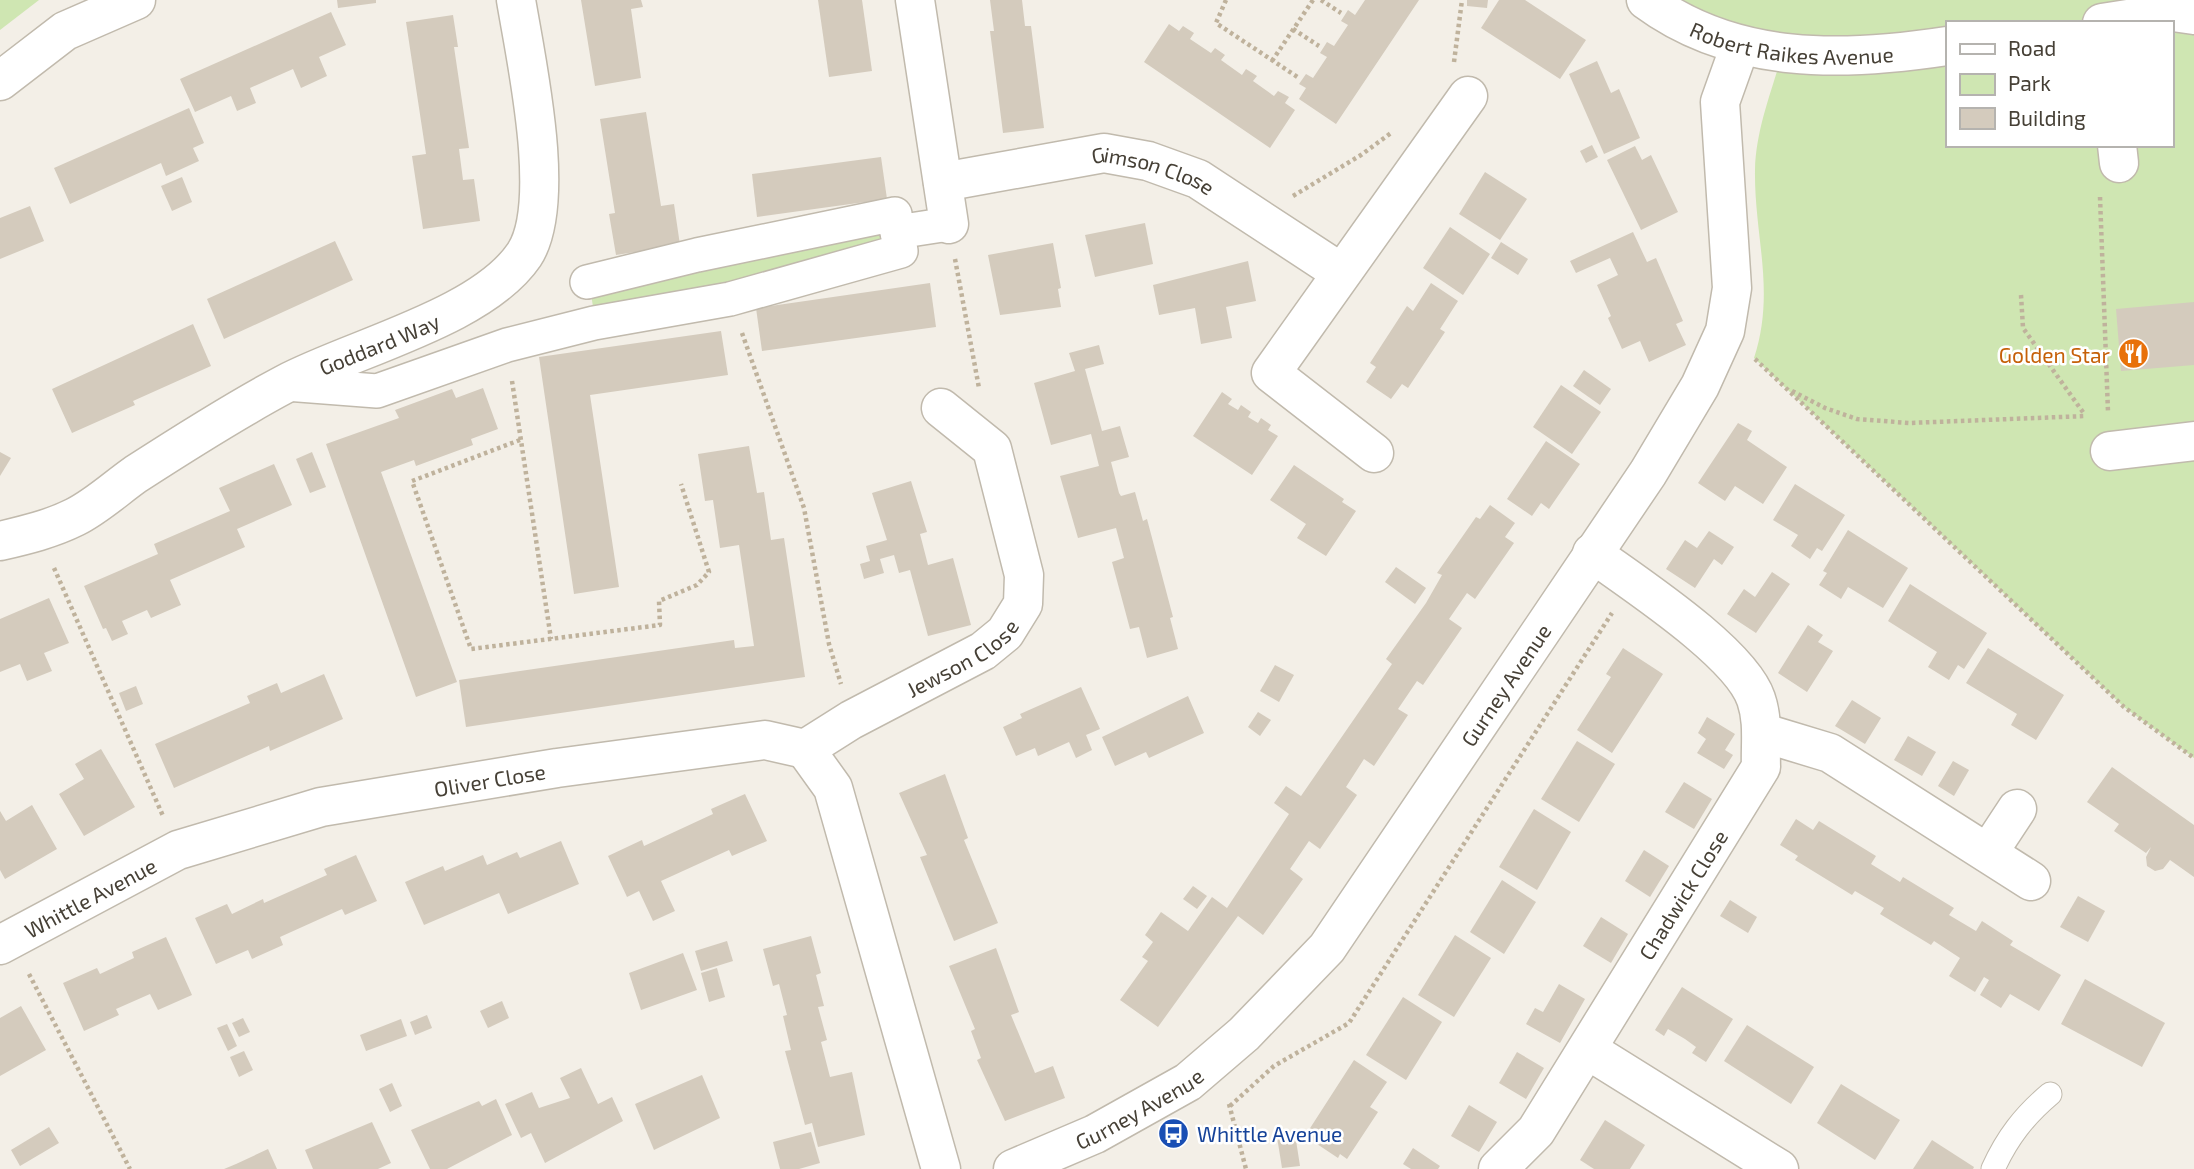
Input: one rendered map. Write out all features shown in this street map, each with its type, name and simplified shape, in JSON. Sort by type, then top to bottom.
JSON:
[{"type":"street","points":[[0,81],[65,31],[136,0]]},
{"type":"street","name":"Goddard Way","points":[[0,541],[39,532],[77,516],[136,474],[286,384],[440,316],[494,288],[525,254],[538,211],[539,161],[516,0]]},
{"type":"street","points":[[897,232],[949,224],[915,0]]},
{"type":"street","name":"Robert Raikes Avenue","points":[[1646,0],[1673,20],[1740,46],[1783,55],[1882,56],[1946,46]]},
{"type":"street","points":[[2115,21],[2173,12],[2194,15]]},
{"type":"street","name":"Gurney Avenue","points":[[1013,1169],[1095,1135],[1188,1082],[1244,1034],[1327,948],[1648,473],[1700,386],[1725,331],[1732,288],[1720,102],[1740,46]]},
{"type":"street","points":[[1374,453],[1271,373],[1460,86]]},
{"type":"street","name":"Gimson Close","points":[[943,182],[1104,153],[1148,161],[1198,179],[1340,272]]},
{"type":"street","points":[[286,384],[377,391],[507,345],[594,323],[730,299],[901,251],[895,214],[710,252],[587,282]]},
{"type":"street","points":[[941,408],[992,449]]},
{"type":"street","points":[[2110,451],[2194,441]]},
{"type":"street","name":"Jewson Close","points":[[805,749],[851,720],[983,651],[1005,633],[1023,604],[1024,575],[992,449]]},
{"type":"street","name":"Chadwick Close","points":[[1498,1169],[1536,1131],[1761,767],[1764,733],[1756,696],[1730,662],[1687,621],[1592,553]]},
{"type":"street","points":[[1764,733],[1830,753],[2031,881]]},
{"type":"street","name":"Oliver Close","points":[[178,850],[321,807],[556,768],[765,740],[805,749]]},
{"type":"street","points":[[805,749],[833,788],[941,1169]]},
{"type":"street","points":[[1988,853],[2017,809]]},
{"type":"street","name":"Whittle Avenue","points":[[5,942],[178,850]]},
{"type":"street","points":[[1588,1050],[1779,1169]]},
{"type":"lane","points":[[1993,1169],[2004,1144],[2022,1118],[2050,1094]]},
{"type":"path","points":[[1226,0],[1216,23],[1299,78]]},
{"type":"path","points":[[1272,61],[1313,0]]},
{"type":"path","points":[[1321,0],[1341,13]]},
{"type":"path","points":[[1460,86],[1462,0]]},
{"type":"path","points":[[1293,29],[1319,46]]},
{"type":"path","points":[[1271,225],[1287,199],[1400,128]]},
{"type":"path","points":[[2110,451],[2099,168],[2118,154]]},
{"type":"path","points":[[949,224],[992,449]]},
{"type":"path","points":[[2021,295],[2023,328],[2110,451]]},
{"type":"path","points":[[730,299],[804,508],[830,644],[851,720]]},
{"type":"path","points":[[1725,331],[2124,708],[2194,758]]},
{"type":"path","points":[[507,345],[551,639]]},
{"type":"path","points":[[1785,387],[1825,408],[1857,419],[1909,423],[2086,416]]},
{"type":"path","points":[[520,440],[412,481],[471,649],[660,625],[659,601],[697,585],[709,572],[681,484]]},
{"type":"path","points":[[39,532],[178,850]]},
{"type":"path","points":[[1230,1106],[1274,1066],[1349,1023],[1632,582]]},
{"type":"path","points":[[5,942],[130,1169]]},
{"type":"path","points":[[1212,1061],[1230,1106],[1246,1169]]},
{"type":"green space","points":[[0,0],[39,0],[0,30]]},
{"type":"green space","points":[[1646,0],[2178,0],[2194,15],[2194,758],[2124,707],[1754,358],[1760,333],[1764,286],[1755,170],[1758,140],[1782,55]]},
{"type":"green space","points":[[888,224],[892,249],[595,319],[590,288]]},
{"type":"building","points":[[337,0],[376,0],[376,3],[338,8]]},
{"type":"building","points":[[581,0],[641,0],[643,7],[631,9],[641,78],[595,86]]},
{"type":"building","points":[[818,0],[862,0],[872,71],[829,77]]},
{"type":"building","points":[[990,0],[1022,0],[1025,26],[1031,26],[1044,128],[1003,133],[990,31],[994,31]]},
{"type":"building","points":[[1365,0],[1419,0],[1336,124],[1299,99],[1306,88],[1299,84],[1306,74],[1313,78],[1327,57],[1320,53],[1327,42],[1334,46],[1348,25],[1341,21],[1348,10],[1355,15]]},
{"type":"building","points":[[1467,0],[1488,0],[1487,8],[1467,6]]},
{"type":"building","points":[[1499,0],[1525,0],[1586,40],[1560,79],[1481,28]]},
{"type":"building","points":[[331,12],[346,45],[319,57],[327,76],[301,88],[293,69],[250,88],[256,103],[237,111],[231,96],[195,112],[180,79]]},
{"type":"building","points":[[453,15],[458,47],[454,47],[469,148],[459,149],[463,180],[474,179],[480,221],[423,229],[412,156],[426,154],[406,22]]},
{"type":"building","points":[[1169,24],[1179,31],[1183,26],[1194,33],[1190,39],[1211,53],[1215,48],[1225,55],[1221,60],[1242,75],[1246,69],[1257,76],[1253,81],[1274,96],[1278,91],[1289,97],[1285,103],[1295,110],[1270,148],[1144,62]]},
{"type":"building","points":[[1597,61],[1611,93],[1619,89],[1640,138],[1604,154],[1569,74]]},
{"type":"building","points":[[189,108],[204,143],[193,148],[199,161],[166,176],[161,163],[70,204],[54,168]]},
{"type":"building","points":[[646,112],[661,206],[674,204],[680,245],[616,255],[609,214],[615,213],[600,119]]},
{"type":"building","points":[[1592,145],[1598,157],[1586,163],[1580,151]]},
{"type":"building","points":[[1635,146],[1642,160],[1651,155],[1678,212],[1641,230],[1607,160]]},
{"type":"building","points":[[881,157],[887,199],[757,217],[752,174]]},
{"type":"building","points":[[1485,172],[1527,199],[1500,240],[1459,214]]},
{"type":"building","points":[[182,177],[192,202],[172,211],[161,186]]},
{"type":"building","points":[[30,206],[44,241],[0,259],[0,218]]},
{"type":"building","points":[[1145,223],[1153,264],[1095,277],[1085,235]]},
{"type":"building","points":[[1450,227],[1490,254],[1463,295],[1423,268]]},
{"type":"building","points":[[1633,232],[1647,262],[1656,258],[1683,321],[1676,324],[1686,345],[1649,362],[1640,341],[1622,349],[1608,318],[1611,316],[1597,285],[1618,275],[1610,258],[1576,273],[1570,261]]},
{"type":"building","points":[[335,241],[353,280],[224,339],[207,299]]},
{"type":"building","points":[[1501,242],[1528,259],[1518,275],[1491,258]]},
{"type":"building","points":[[1053,243],[1061,288],[1058,289],[1061,307],[1000,315],[988,255]]},
{"type":"building","points":[[1248,261],[1256,301],[1226,307],[1232,338],[1201,344],[1195,308],[1159,315],[1153,285]]},
{"type":"building","points":[[930,283],[936,327],[762,351],[756,308]]},
{"type":"building","points":[[1431,283],[1458,301],[1440,329],[1445,332],[1408,388],[1402,384],[1391,399],[1366,382],[1376,367],[1370,363],[1407,306],[1413,311]]},
{"type":"building","points":[[2194,302],[2194,365],[2121,371],[2116,309]]},
{"type":"building","points":[[193,324],[211,366],[133,401],[135,405],[72,433],[52,389]]},
{"type":"building","points":[[721,331],[728,375],[590,395],[619,587],[574,594],[539,357]]},
{"type":"building","points":[[1099,345],[1104,364],[1085,369],[1102,431],[1120,426],[1129,457],[1111,462],[1119,493],[1121,496],[1135,492],[1143,521],[1147,519],[1173,617],[1170,618],[1178,649],[1147,658],[1139,627],[1130,629],[1112,562],[1124,558],[1116,528],[1078,538],[1060,476],[1099,466],[1091,434],[1051,445],[1034,383],[1075,371],[1069,353]]},
{"type":"building","points":[[1584,370],[1611,389],[1600,405],[1573,386]]},
{"type":"building","points":[[1561,385],[1601,412],[1572,454],[1533,427]]},
{"type":"building","points":[[483,388],[498,429],[471,439],[473,445],[416,466],[414,460],[381,472],[457,682],[416,697],[326,444],[399,418],[395,410],[452,389],[456,398]]},
{"type":"building","points":[[1222,392],[1232,399],[1228,404],[1238,410],[1241,405],[1251,412],[1248,417],[1258,423],[1261,418],[1271,425],[1268,430],[1278,436],[1252,475],[1193,436]]},
{"type":"building","points":[[1738,423],[1752,431],[1747,440],[1787,467],[1763,504],[1735,486],[1725,501],[1698,483]]},
{"type":"building","points":[[1546,441],[1580,464],[1549,509],[1541,503],[1532,516],[1507,499]]},
{"type":"building","points":[[749,446],[757,493],[764,492],[771,540],[784,538],[805,677],[466,727],[459,680],[734,640],[735,648],[754,646],[739,545],[720,548],[713,500],[705,501],[698,454]]},
{"type":"building","points":[[0,452],[11,458],[0,476]]},
{"type":"building","points":[[312,452],[326,487],[310,493],[296,459]]},
{"type":"building","points":[[274,464],[292,505],[237,529],[245,547],[170,580],[181,605],[151,618],[147,610],[122,621],[128,634],[112,641],[106,628],[103,629],[84,586],[158,554],[154,544],[230,511],[219,488]]},
{"type":"building","points":[[1294,465],[1344,499],[1342,502],[1356,511],[1326,556],[1297,538],[1306,524],[1270,500]]},
{"type":"building","points":[[911,481],[927,532],[920,534],[928,565],[953,558],[971,625],[928,636],[910,570],[899,573],[894,555],[880,559],[884,573],[864,579],[860,564],[870,561],[866,546],[887,540],[872,493]]},
{"type":"building","points":[[1795,484],[1845,515],[1822,551],[1817,548],[1810,559],[1791,546],[1798,535],[1773,520]]},
{"type":"building","points":[[1490,505],[1515,523],[1505,537],[1514,543],[1475,599],[1467,593],[1449,619],[1462,628],[1423,685],[1417,681],[1398,709],[1408,715],[1374,766],[1364,759],[1346,787],[1357,795],[1320,849],[1309,841],[1290,869],[1303,879],[1263,935],[1238,916],[1158,1027],[1120,1000],[1148,961],[1142,957],[1153,942],[1145,935],[1161,912],[1188,931],[1212,897],[1227,908],[1289,814],[1274,803],[1286,786],[1301,796],[1392,664],[1386,659],[1426,603],[1442,575],[1437,573],[1476,517],[1480,519]]},
{"type":"building","points":[[1848,530],[1908,568],[1883,608],[1848,587],[1841,599],[1819,585],[1827,573],[1823,571]]},
{"type":"building","points":[[1709,531],[1734,547],[1722,565],[1714,559],[1695,588],[1666,569],[1685,540],[1697,548]]},
{"type":"building","points":[[1396,567],[1426,588],[1415,604],[1385,582]]},
{"type":"building","points":[[1772,572],[1790,584],[1756,633],[1727,614],[1744,589],[1755,597]]},
{"type":"building","points":[[1910,584],[1987,633],[1964,669],[1958,665],[1949,680],[1928,667],[1937,652],[1888,621]]},
{"type":"building","points":[[49,598],[69,643],[44,653],[52,671],[27,681],[20,664],[0,672],[0,619]]},
{"type":"building","points":[[1808,625],[1823,635],[1818,642],[1833,651],[1807,692],[1778,673]]},
{"type":"building","points":[[1623,648],[1663,674],[1612,753],[1577,730],[1611,677],[1606,674]]},
{"type":"building","points":[[1988,648],[2064,695],[2036,740],[2011,725],[2017,714],[1966,683]]},
{"type":"building","points":[[1275,665],[1294,675],[1279,702],[1260,691]]},
{"type":"building","points":[[324,674],[343,719],[270,751],[269,746],[174,788],[155,744],[250,703],[247,696],[277,683],[281,693]]},
{"type":"building","points":[[136,686],[143,704],[126,711],[119,693]]},
{"type":"building","points":[[1081,687],[1100,729],[1086,735],[1092,750],[1076,758],[1069,742],[1038,756],[1035,748],[1016,756],[1003,727],[1022,718],[1020,714]]},
{"type":"building","points":[[1188,696],[1204,733],[1149,758],[1146,752],[1115,766],[1102,737]]},
{"type":"building","points":[[1852,700],[1881,718],[1865,744],[1835,726]]},
{"type":"building","points":[[1258,712],[1271,720],[1260,736],[1248,727]]},
{"type":"building","points":[[1707,717],[1735,734],[1725,750],[1733,755],[1724,769],[1697,753],[1706,739],[1698,733]]},
{"type":"building","points":[[1908,736],[1936,752],[1922,776],[1894,760]]},
{"type":"building","points":[[1577,741],[1615,764],[1579,822],[1541,799]]},
{"type":"building","points":[[101,749],[135,807],[84,836],[59,794],[84,779],[75,764]]},
{"type":"building","points":[[1953,761],[1969,770],[1954,796],[1938,786]]},
{"type":"building","points":[[2112,767],[2194,825],[2194,877],[2170,860],[2163,869],[2155,871],[2147,866],[2146,857],[2151,847],[2146,853],[2114,831],[2119,824],[2087,802]]},
{"type":"building","points":[[945,774],[968,838],[964,840],[998,923],[954,941],[920,857],[927,855],[899,793]]},
{"type":"building","points":[[1684,782],[1712,799],[1694,829],[1665,812]]},
{"type":"building","points":[[745,794],[767,841],[732,856],[729,850],[661,881],[675,911],[653,921],[639,891],[627,897],[608,856],[642,840],[644,846],[713,814],[711,809]]},
{"type":"building","points":[[32,805],[57,849],[5,879],[0,870],[0,811],[6,821]]},
{"type":"building","points":[[1534,809],[1571,832],[1537,890],[1499,867]]},
{"type":"building","points":[[1796,819],[1813,830],[1819,821],[1876,856],[1871,864],[1900,882],[1903,877],[1954,908],[1949,915],[1976,931],[1982,921],[2013,941],[2010,945],[2061,975],[2039,1011],[2010,994],[2001,1008],[1980,995],[1989,980],[1984,977],[1975,992],[1949,976],[1960,958],[1934,941],[1931,945],[1880,914],[1884,908],[1855,891],[1852,895],[1795,860],[1798,856],[1780,845]]},
{"type":"building","points":[[561,841],[579,884],[508,914],[499,893],[424,925],[405,882],[443,866],[445,871],[483,855],[487,865],[517,852],[520,858]]},
{"type":"building","points":[[1644,850],[1669,866],[1650,897],[1625,881]]},
{"type":"building","points":[[356,855],[377,901],[345,915],[342,909],[280,937],[283,945],[252,959],[248,950],[216,964],[195,918],[227,904],[232,914],[263,899],[264,903],[327,875],[324,869]]},
{"type":"building","points":[[1502,880],[1536,902],[1504,954],[1470,932]]},
{"type":"building","points":[[1193,886],[1207,896],[1197,909],[1183,899]]},
{"type":"building","points":[[2078,896],[2105,911],[2088,942],[2060,927]]},
{"type":"building","points":[[1730,900],[1757,917],[1748,933],[1720,916]]},
{"type":"building","points":[[1601,917],[1628,934],[1611,963],[1583,946]]},
{"type":"building","points":[[1455,935],[1491,958],[1454,1017],[1418,995]]},
{"type":"building","points":[[811,936],[821,973],[816,975],[824,1006],[818,1007],[827,1040],[821,1042],[830,1077],[852,1072],[865,1135],[818,1147],[812,1123],[805,1125],[785,1051],[791,1050],[783,1016],[787,1015],[779,984],[773,986],[763,949]]},
{"type":"building","points":[[166,937],[192,995],[158,1010],[150,994],[116,1009],[119,1015],[84,1031],[63,983],[97,968],[100,974],[134,958],[132,952]]},
{"type":"building","points":[[727,941],[733,961],[701,971],[695,951]]},
{"type":"building","points":[[996,948],[1019,1012],[1011,1015],[1035,1073],[1053,1066],[1065,1098],[1005,1121],[977,1060],[981,1058],[971,1031],[975,1029],[949,966]]},
{"type":"building","points":[[683,953],[697,990],[641,1010],[629,973]]},
{"type":"building","points":[[717,968],[725,997],[709,1002],[701,973]]},
{"type":"building","points":[[2085,979],[2165,1023],[2142,1067],[2061,1024]]},
{"type":"building","points":[[1559,984],[1585,999],[1560,1043],[1526,1024],[1535,1008],[1543,1012]]},
{"type":"building","points":[[1682,987],[1733,1019],[1706,1062],[1692,1053],[1696,1047],[1685,1039],[1668,1029],[1664,1036],[1655,1030]]},
{"type":"building","points":[[1403,997],[1442,1022],[1406,1080],[1366,1055]]},
{"type":"building","points":[[502,1001],[509,1018],[488,1028],[480,1011]]},
{"type":"building","points":[[21,1006],[46,1050],[0,1076],[0,1018]]},
{"type":"building","points":[[427,1015],[432,1028],[415,1035],[410,1022]]},
{"type":"building","points":[[243,1018],[250,1032],[239,1037],[232,1023]]},
{"type":"building","points":[[401,1019],[407,1036],[366,1051],[360,1035]]},
{"type":"building","points":[[227,1024],[237,1046],[228,1051],[217,1028]]},
{"type":"building","points":[[1747,1025],[1814,1067],[1791,1104],[1724,1061]]},
{"type":"building","points":[[244,1051],[253,1070],[239,1077],[230,1057]]},
{"type":"building","points":[[1517,1052],[1544,1068],[1526,1099],[1499,1083]]},
{"type":"building","points":[[1354,1060],[1387,1082],[1370,1107],[1378,1112],[1347,1159],[1340,1154],[1338,1158],[1305,1136]]},
{"type":"building","points":[[581,1068],[598,1104],[612,1097],[623,1121],[545,1163],[531,1133],[521,1138],[505,1104],[532,1092],[539,1108],[570,1098],[560,1078]]},
{"type":"building","points":[[702,1075],[720,1118],[654,1150],[635,1104]]},
{"type":"building","points":[[392,1083],[402,1106],[390,1112],[379,1089]]},
{"type":"building","points":[[1841,1084],[1900,1120],[1875,1160],[1817,1123]]},
{"type":"building","points":[[496,1099],[512,1135],[447,1169],[430,1169],[411,1130],[479,1101],[482,1106]]},
{"type":"building","points":[[1469,1105],[1497,1122],[1479,1152],[1451,1136]]},
{"type":"building","points":[[1605,1120],[1645,1145],[1630,1169],[1594,1169],[1580,1160]]},
{"type":"building","points":[[372,1122],[391,1163],[378,1169],[313,1169],[305,1150]]},
{"type":"building","points":[[49,1127],[59,1143],[20,1166],[11,1150]]},
{"type":"building","points":[[811,1132],[820,1163],[799,1169],[780,1169],[773,1142]]},
{"type":"building","points":[[1295,1134],[1300,1166],[1282,1168],[1277,1137]]},
{"type":"building","points":[[1932,1140],[1974,1167],[1973,1169],[1913,1169]]},
{"type":"building","points":[[1413,1148],[1440,1166],[1438,1169],[1411,1169],[1403,1164]]},
{"type":"building","points":[[268,1149],[277,1169],[224,1169],[236,1164]]},
{"type":"place","name":"Golden Star","points":[[2133,354]]},
{"type":"place","name":"Whittle Avenue","points":[[1174,1133]]}]
